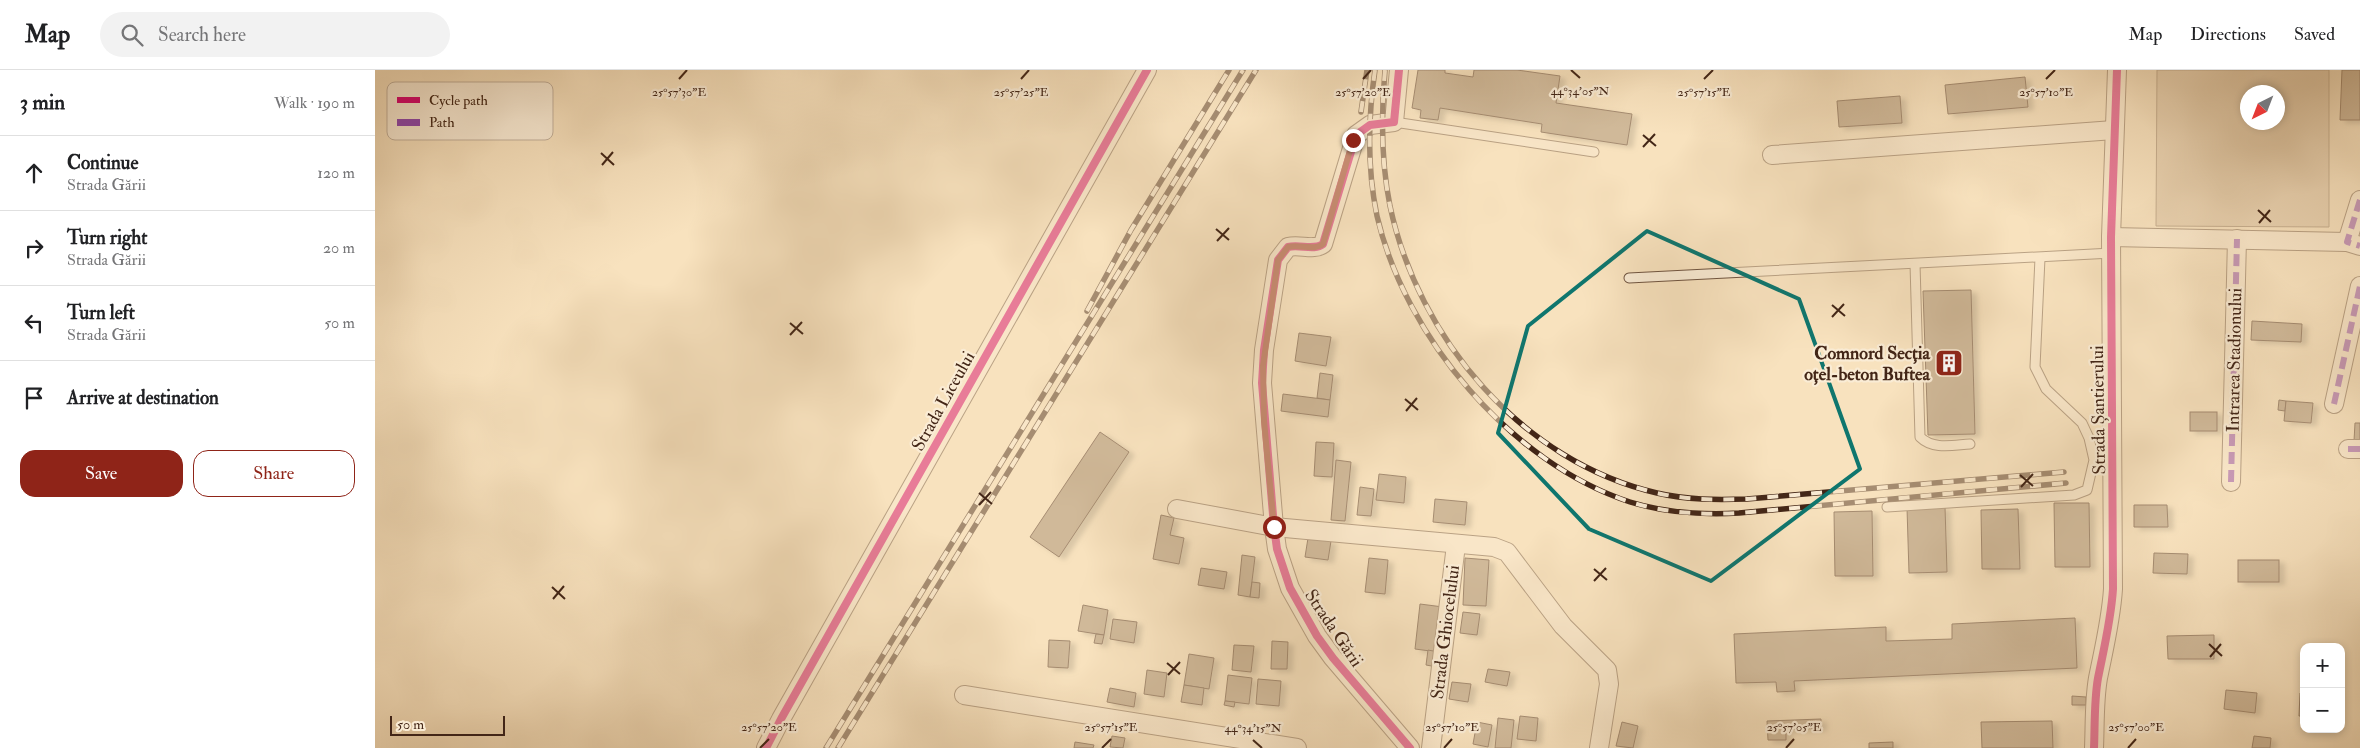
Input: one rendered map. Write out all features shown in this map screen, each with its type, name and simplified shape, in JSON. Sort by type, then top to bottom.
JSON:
[{"type":"street","name":"Strada Liceului","points":[[766,748],[1147,70]]},
{"type":"street","points":[[1395,122],[1399,70]]},
{"type":"street","name":"Strada Șantierului","points":[[2094,748],[2098,678],[2111,622],[2113,589],[2111,245],[2117,70]]},
{"type":"street","name":"Strada Gării","points":[[1395,122],[1370,126],[1356,135],[1323,244],[1314,247],[1298,244],[1288,247],[1278,260],[1264,350],[1262,383],[1274,527],[1282,566],[1301,610],[1333,658],[1410,748]]},
{"type":"street","points":[[1772,155],[2114,130]]},
{"type":"street","points":[[2111,245],[2237,239],[2354,244],[2360,200]]},
{"type":"street","name":"Intrarea Stadionului","points":[[2231,482],[2237,239]]},
{"type":"street","points":[[2334,404],[2360,286]]},
{"type":"street","points":[[1177,509],[1274,527],[1494,547],[1507,552],[1563,626],[1607,670],[1609,684],[1599,748]]},
{"type":"street","name":"Strada Ghiocelului","points":[[1431,748],[1457,545]]},
{"type":"street","points":[[964,695],[1297,748]]},
{"type":"lane","points":[[1395,122],[1594,152]]},
{"type":"lane","points":[[1629,278],[2040,258],[2111,245]]},
{"type":"lane","points":[[1887,507],[2074,495],[2087,490],[2094,460],[2089,438],[2082,424],[2046,389],[2035,367],[2040,258]]},
{"type":"lane","points":[[1915,264],[1920,437],[1933,445],[1970,444]]},
{"type":"highlighted area","points":[[1647,231],[1799,299],[1860,469],[1711,581],[1589,529],[1498,433],[1528,326]]},
{"type":"shaded area","points":[[2157,70],[2329,70],[2329,227],[2156,226]]},
{"type":"building","points":[[1418,70],[1445,70],[1445,73],[1473,77],[1474,70],[1517,70],[1560,76],[1556,103],[1632,114],[1627,145],[1541,132],[1542,124],[1440,108],[1438,120],[1420,118],[1421,110],[1412,108]]},
{"type":"building","points":[[2342,70],[2360,70],[2360,120],[2340,120]]},
{"type":"building","points":[[2025,77],[2028,107],[1948,114],[1945,85]]},
{"type":"building","points":[[1900,96],[1902,123],[1839,127],[1837,101]]},
{"type":"building","name":"Comnord Secția oțel-beton Buftea","points":[[1971,290],[1975,434],[1928,435],[1923,291]]},
{"type":"building","points":[[2252,321],[2302,324],[2301,342],[2251,340]]},
{"type":"building","points":[[1299,333],[1331,337],[1326,366],[1295,361]]},
{"type":"building","points":[[1320,373],[1333,375],[1330,400],[1317,398]]},
{"type":"building","points":[[1283,394],[1330,400],[1328,417],[1281,411]]},
{"type":"building","points":[[2279,400],[2286,401],[2285,411],[2278,410]]},
{"type":"building","points":[[2286,401],[2313,403],[2311,423],[2284,421]]},
{"type":"building","points":[[2190,412],[2217,412],[2217,431],[2190,431]]},
{"type":"building","points":[[2355,423],[2360,423],[2360,442],[2354,441]]},
{"type":"building","points":[[1100,432],[1129,452],[1059,557],[1030,537]]},
{"type":"building","points":[[1316,442],[1334,443],[1332,477],[1314,476]]},
{"type":"building","points":[[1336,460],[1351,462],[1345,521],[1331,520]]},
{"type":"building","points":[[1379,474],[1406,477],[1404,503],[1376,500]]},
{"type":"building","points":[[1360,487],[1374,489],[1371,516],[1357,515]]},
{"type":"building","points":[[1435,499],[1467,502],[1465,525],[1433,522]]},
{"type":"building","points":[[2054,503],[2089,503],[2090,567],[2055,567]]},
{"type":"building","points":[[2134,505],[2167,505],[2168,527],[2134,527]]},
{"type":"building","points":[[1945,507],[1947,572],[1909,573],[1907,508]]},
{"type":"building","points":[[2018,509],[2020,569],[1982,569],[1981,510]]},
{"type":"building","points":[[1872,511],[1873,576],[1835,576],[1834,512]]},
{"type":"building","points":[[1161,515],[1174,518],[1170,535],[1184,538],[1179,564],[1153,559]]},
{"type":"building","points":[[1308,538],[1331,541],[1328,560],[1305,557]]},
{"type":"building","points":[[2154,553],[2188,554],[2187,574],[2153,573]]},
{"type":"building","points":[[1242,555],[1255,557],[1250,597],[1238,595]]},
{"type":"building","points":[[1369,558],[1388,560],[1385,594],[1365,592]]},
{"type":"building","points":[[1465,558],[1489,560],[1486,606],[1463,605]]},
{"type":"building","points":[[2238,560],[2279,560],[2279,582],[2238,582]]},
{"type":"building","points":[[1201,568],[1227,572],[1224,589],[1198,585]]},
{"type":"building","points":[[1252,582],[1260,583],[1259,598],[1250,597]]},
{"type":"building","points":[[1420,604],[1443,607],[1438,652],[1415,649]]},
{"type":"building","points":[[1083,605],[1108,610],[1104,635],[1078,631]]},
{"type":"building","points":[[1463,612],[1480,614],[1477,635],[1460,633]]},
{"type":"building","points":[[2075,618],[2077,668],[1794,681],[1795,691],[1777,692],[1776,682],[1736,683],[1734,634],[1886,627],[1886,641],[1952,639],[1952,624]]},
{"type":"building","points":[[1113,619],[1137,622],[1134,643],[1110,639]]},
{"type":"building","points":[[1096,634],[1104,635],[1102,644],[1094,643]]},
{"type":"building","points":[[2214,635],[2214,659],[2168,659],[2167,636]]},
{"type":"building","points":[[1049,640],[1070,641],[1068,668],[1048,667]]},
{"type":"building","points":[[1272,641],[1288,642],[1287,669],[1271,669]]},
{"type":"building","points":[[1234,645],[1254,646],[1251,672],[1232,670]]},
{"type":"building","points":[[1428,650],[1438,652],[1437,667],[1426,665]]},
{"type":"building","points":[[1189,654],[1214,658],[1209,689],[1184,685]]},
{"type":"building","points":[[1488,669],[1510,672],[1507,686],[1485,682]]},
{"type":"building","points":[[1147,670],[1167,673],[1164,697],[1144,694]]},
{"type":"building","points":[[1228,675],[1252,678],[1249,704],[1225,701]]},
{"type":"building","points":[[1258,679],[1281,681],[1279,706],[1256,704]]},
{"type":"building","points":[[1452,682],[1471,684],[1468,702],[1449,699]]},
{"type":"building","points":[[1184,685],[1204,688],[1202,705],[1181,702]]},
{"type":"building","points":[[1110,688],[1136,693],[1134,707],[1107,702]]},
{"type":"building","points":[[2226,690],[2257,693],[2255,713],[2224,709]]},
{"type":"building","points":[[2072,696],[2086,697],[2086,705],[2072,705]]},
{"type":"building","points":[[1225,701],[1235,702],[1234,707],[1224,705]]},
{"type":"building","points":[[1520,716],[1538,718],[1536,741],[1517,739]]},
{"type":"building","points":[[1498,718],[1514,720],[1511,748],[1495,748]]},
{"type":"building","points":[[1821,719],[1821,728],[1786,730],[1786,740],[1768,740],[1767,721]]},
{"type":"building","points":[[2052,721],[2053,748],[1982,748],[1981,722]]},
{"type":"building","points":[[1477,722],[1492,725],[1488,747],[1473,744]]},
{"type":"building","points":[[1622,722],[1638,726],[1633,748],[1616,746]]},
{"type":"building","points":[[1112,736],[1125,738],[1123,748],[1110,747]]},
{"type":"building","points":[[2254,736],[2271,738],[2270,748],[2252,748]]},
{"type":"building","points":[[1075,742],[1094,745],[1093,748],[1074,748]]},
{"type":"building","points":[[1893,742],[1893,748],[1869,748],[1869,743]]},
{"type":"railway","points":[[1087,311],[1131,230],[1229,70]]},
{"type":"railway","points":[[826,748],[1243,70]]},
{"type":"railway","points":[[838,748],[1256,70]]},
{"type":"railway","points":[[1361,112],[1367,70]]},
{"type":"railway","points":[[1375,70],[1371,106],[1371,180],[1377,216],[1391,261],[1412,306],[1438,349],[1469,390],[1505,426],[1544,458],[1586,483],[1630,502],[1671,511],[1711,514],[2066,483]]},
{"type":"railway","points":[[1385,70],[1383,138],[1387,189],[1404,255],[1425,302],[1451,347],[1483,387],[1521,423],[1562,454],[1608,477],[1657,493],[1702,499],[1747,499],[2064,472]]},
{"type":"marked path","points":[[2360,200],[2347,242],[2360,246]]},
{"type":"marked path","points":[[2231,482],[2237,239]]},
{"type":"marked path","points":[[2334,404],[2360,286]]},
{"type":"marked path","points":[[2348,449],[2360,449]]},
{"type":"cycle path","points":[[766,748],[1147,70]]},
{"type":"cycle path","points":[[1399,70],[1394,122],[1370,125],[1356,135],[1323,244],[1315,247],[1288,247],[1278,260],[1264,350],[1262,383],[1277,549],[1290,588],[1317,636],[1333,658],[1410,748]]},
{"type":"cycle path","points":[[2094,748],[2095,704],[2098,678],[2109,623],[2113,589],[2111,237],[2117,70]]},
{"type":"place","name":"Comnord Secția oțel-beton Buftea","points":[[1949,363]]},
{"type":"route","points":[[1274,527],[1262,383],[1264,350],[1278,260],[1288,247],[1298,244],[1319,247],[1323,244],[1353,140]]}]
